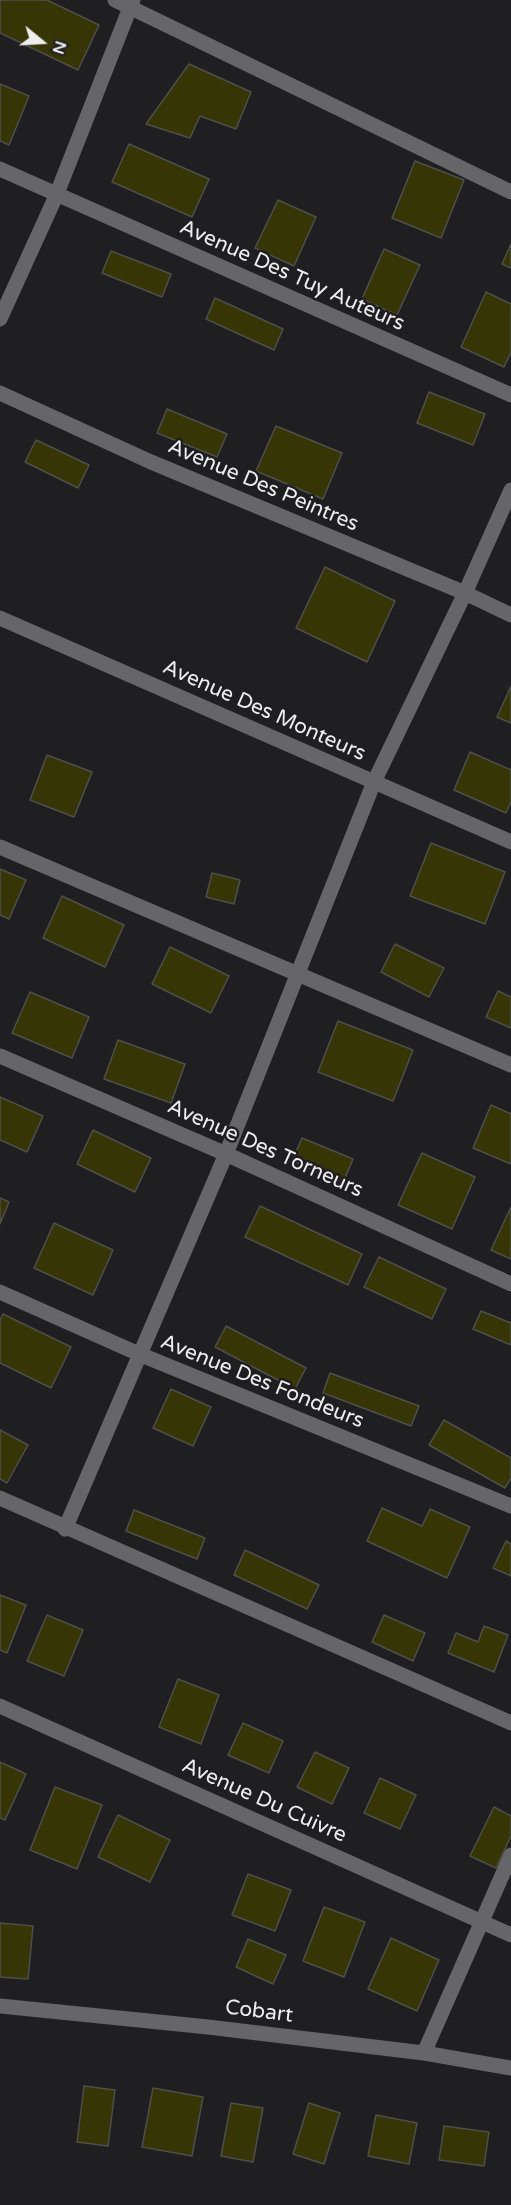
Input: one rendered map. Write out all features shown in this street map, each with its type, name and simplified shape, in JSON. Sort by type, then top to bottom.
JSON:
[{"type":"street","points":[[115,0],[131,4],[511,192]]},
{"type":"street","points":[[0,318],[56,196],[131,4]]},
{"type":"street","name":"Avenue Des Tuy Auteurs","points":[[0,169],[56,196],[511,395]]},
{"type":"street","name":"Avenue Des Peintres","points":[[0,393],[151,462],[465,593],[511,615]]},
{"type":"street","points":[[65,1529],[226,1154],[374,782],[465,593],[511,490]]},
{"type":"street","name":"Avenue Des Monteurs","points":[[0,618],[511,842]]},
{"type":"street","points":[[0,847],[511,1065]]},
{"type":"street","name":"Avenue Des Torneurs","points":[[0,1056],[226,1154],[511,1284]]},
{"type":"street","name":"Avenue Des Fondeurs","points":[[0,1292],[139,1354],[511,1506]]},
{"type":"street","points":[[0,1498],[65,1529],[511,1723]]},
{"type":"street","name":"Avenue Du Cuivre","points":[[0,1706],[511,1935]]},
{"type":"street","points":[[424,2053],[511,1855]]},
{"type":"street","name":"Cobart","points":[[0,2006],[208,2027],[424,2053],[511,2068]]},
{"type":"building","points":[[0,0],[47,0],[99,25],[78,70],[0,33]]},
{"type":"building","points":[[189,64],[251,92],[236,129],[200,116],[190,138],[146,124]]},
{"type":"building","points":[[0,84],[29,96],[9,145],[0,141]]},
{"type":"building","points":[[129,144],[209,179],[192,217],[112,182]]},
{"type":"building","points":[[415,161],[464,180],[441,238],[392,218]]},
{"type":"building","points":[[278,200],[316,217],[294,266],[255,248]]},
{"type":"building","points":[[511,244],[511,268],[502,264]]},
{"type":"building","points":[[384,249],[420,265],[397,315],[362,299]]},
{"type":"building","points":[[111,251],[171,274],[162,297],[102,273]]},
{"type":"building","points":[[486,292],[511,304],[511,352],[504,367],[461,347]]},
{"type":"building","points":[[215,298],[283,329],[274,350],[206,319]]},
{"type":"building","points":[[429,392],[485,414],[473,445],[417,423]]},
{"type":"building","points":[[167,409],[227,434],[217,457],[157,433]]},
{"type":"building","points":[[276,426],[342,453],[323,499],[256,471]]},
{"type":"building","points":[[36,440],[89,465],[78,488],[25,462]]},
{"type":"building","points":[[325,567],[395,601],[367,662],[296,628]]},
{"type":"building","points":[[511,686],[511,723],[497,717]]},
{"type":"building","points":[[470,752],[511,770],[511,801],[506,813],[454,790]]},
{"type":"building","points":[[47,755],[92,772],[74,817],[30,800]]},
{"type":"building","points":[[431,843],[505,872],[485,924],[410,896]]},
{"type":"building","points":[[0,869],[26,880],[9,919],[0,915]]},
{"type":"building","points":[[212,873],[240,880],[234,904],[206,897]]},
{"type":"building","points":[[62,896],[124,925],[105,967],[43,938]]},
{"type":"building","points":[[395,944],[444,968],[429,997],[381,972]]},
{"type":"building","points":[[170,947],[229,976],[211,1013],[152,984]]},
{"type":"building","points":[[498,991],[511,997],[511,1028],[486,1017]]},
{"type":"building","points":[[30,992],[89,1017],[72,1058],[12,1033]]},
{"type":"building","points":[[338,1021],[413,1050],[393,1101],[318,1072]]},
{"type":"building","points":[[118,1040],[185,1064],[171,1103],[104,1079]]},
{"type":"building","points":[[0,1097],[43,1116],[27,1152],[0,1140]]},
{"type":"building","points":[[491,1105],[511,1114],[511,1164],[473,1148]]},
{"type":"building","points":[[93,1130],[151,1158],[135,1192],[77,1164]]},
{"type":"building","points":[[302,1138],[353,1159],[343,1183],[292,1161]]},
{"type":"building","points":[[422,1153],[475,1177],[452,1229],[398,1205]]},
{"type":"building","points":[[0,1198],[9,1202],[0,1224]]},
{"type":"building","points":[[260,1206],[362,1254],[348,1285],[245,1237]]},
{"type":"building","points":[[511,1207],[511,1259],[491,1250]]},
{"type":"building","points":[[54,1223],[113,1250],[93,1295],[34,1268]]},
{"type":"building","points":[[379,1257],[446,1289],[432,1319],[364,1287]]},
{"type":"building","points":[[481,1311],[511,1323],[511,1345],[473,1329]]},
{"type":"building","points":[[3,1314],[71,1347],[51,1388],[0,1363],[0,1320]]},
{"type":"building","points":[[226,1326],[306,1368],[295,1389],[215,1347]]},
{"type":"building","points":[[330,1373],[419,1406],[411,1426],[323,1393]]},
{"type":"building","points":[[171,1389],[211,1407],[193,1446],[153,1428]]},
{"type":"building","points":[[444,1420],[511,1458],[511,1478],[505,1488],[429,1445]]},
{"type":"building","points":[[0,1430],[28,1445],[7,1483],[0,1479]]},
{"type":"building","points":[[382,1508],[422,1526],[430,1509],[470,1527],[447,1578],[367,1541]]},
{"type":"building","points":[[134,1510],[205,1538],[197,1559],[126,1531]]},
{"type":"building","points":[[506,1541],[511,1544],[511,1576],[493,1568]]},
{"type":"building","points":[[245,1550],[319,1585],[307,1609],[234,1575]]},
{"type":"building","points":[[0,1595],[26,1605],[7,1653],[0,1650]]},
{"type":"building","points":[[47,1615],[83,1630],[64,1676],[27,1661]]},
{"type":"building","points":[[384,1615],[425,1633],[413,1661],[372,1642]]},
{"type":"building","points":[[484,1626],[508,1635],[494,1672],[448,1653],[456,1633],[478,1642]]},
{"type":"building","points":[[178,1679],[219,1695],[201,1744],[159,1727]]},
{"type":"building","points":[[243,1723],[283,1741],[269,1773],[228,1755]]},
{"type":"building","points":[[315,1752],[349,1768],[332,1804],[297,1787]]},
{"type":"building","points":[[0,1762],[26,1774],[5,1820],[0,1818]]},
{"type":"building","points":[[380,1778],[416,1795],[400,1829],[364,1813]]},
{"type":"building","points":[[55,1787],[102,1805],[77,1869],[30,1850]]},
{"type":"building","points":[[494,1807],[511,1816],[511,1836],[496,1868],[470,1856]]},
{"type":"building","points":[[118,1815],[170,1840],[150,1882],[98,1857]]},
{"type":"building","points":[[248,1874],[291,1890],[275,1931],[232,1915]]},
{"type":"building","points":[[324,1907],[365,1922],[344,1977],[303,1961]]},
{"type":"building","points":[[0,1923],[33,1926],[28,1979],[0,1977]]},
{"type":"building","points":[[391,1938],[439,1960],[417,2011],[368,1989]]},
{"type":"building","points":[[248,1939],[286,1955],[273,1984],[236,1967]]},
{"type":"building","points":[[84,2086],[115,2090],[108,2146],[77,2142]]},
{"type":"building","points":[[153,2088],[203,2097],[192,2156],[142,2147]]},
{"type":"building","points":[[231,2103],[263,2108],[253,2162],[221,2156]]},
{"type":"building","points":[[309,2103],[340,2113],[324,2164],[293,2154]]},
{"type":"building","points":[[376,2115],[417,2123],[409,2164],[368,2156]]},
{"type":"building","points":[[444,2126],[489,2132],[484,2166],[439,2160]]}]
